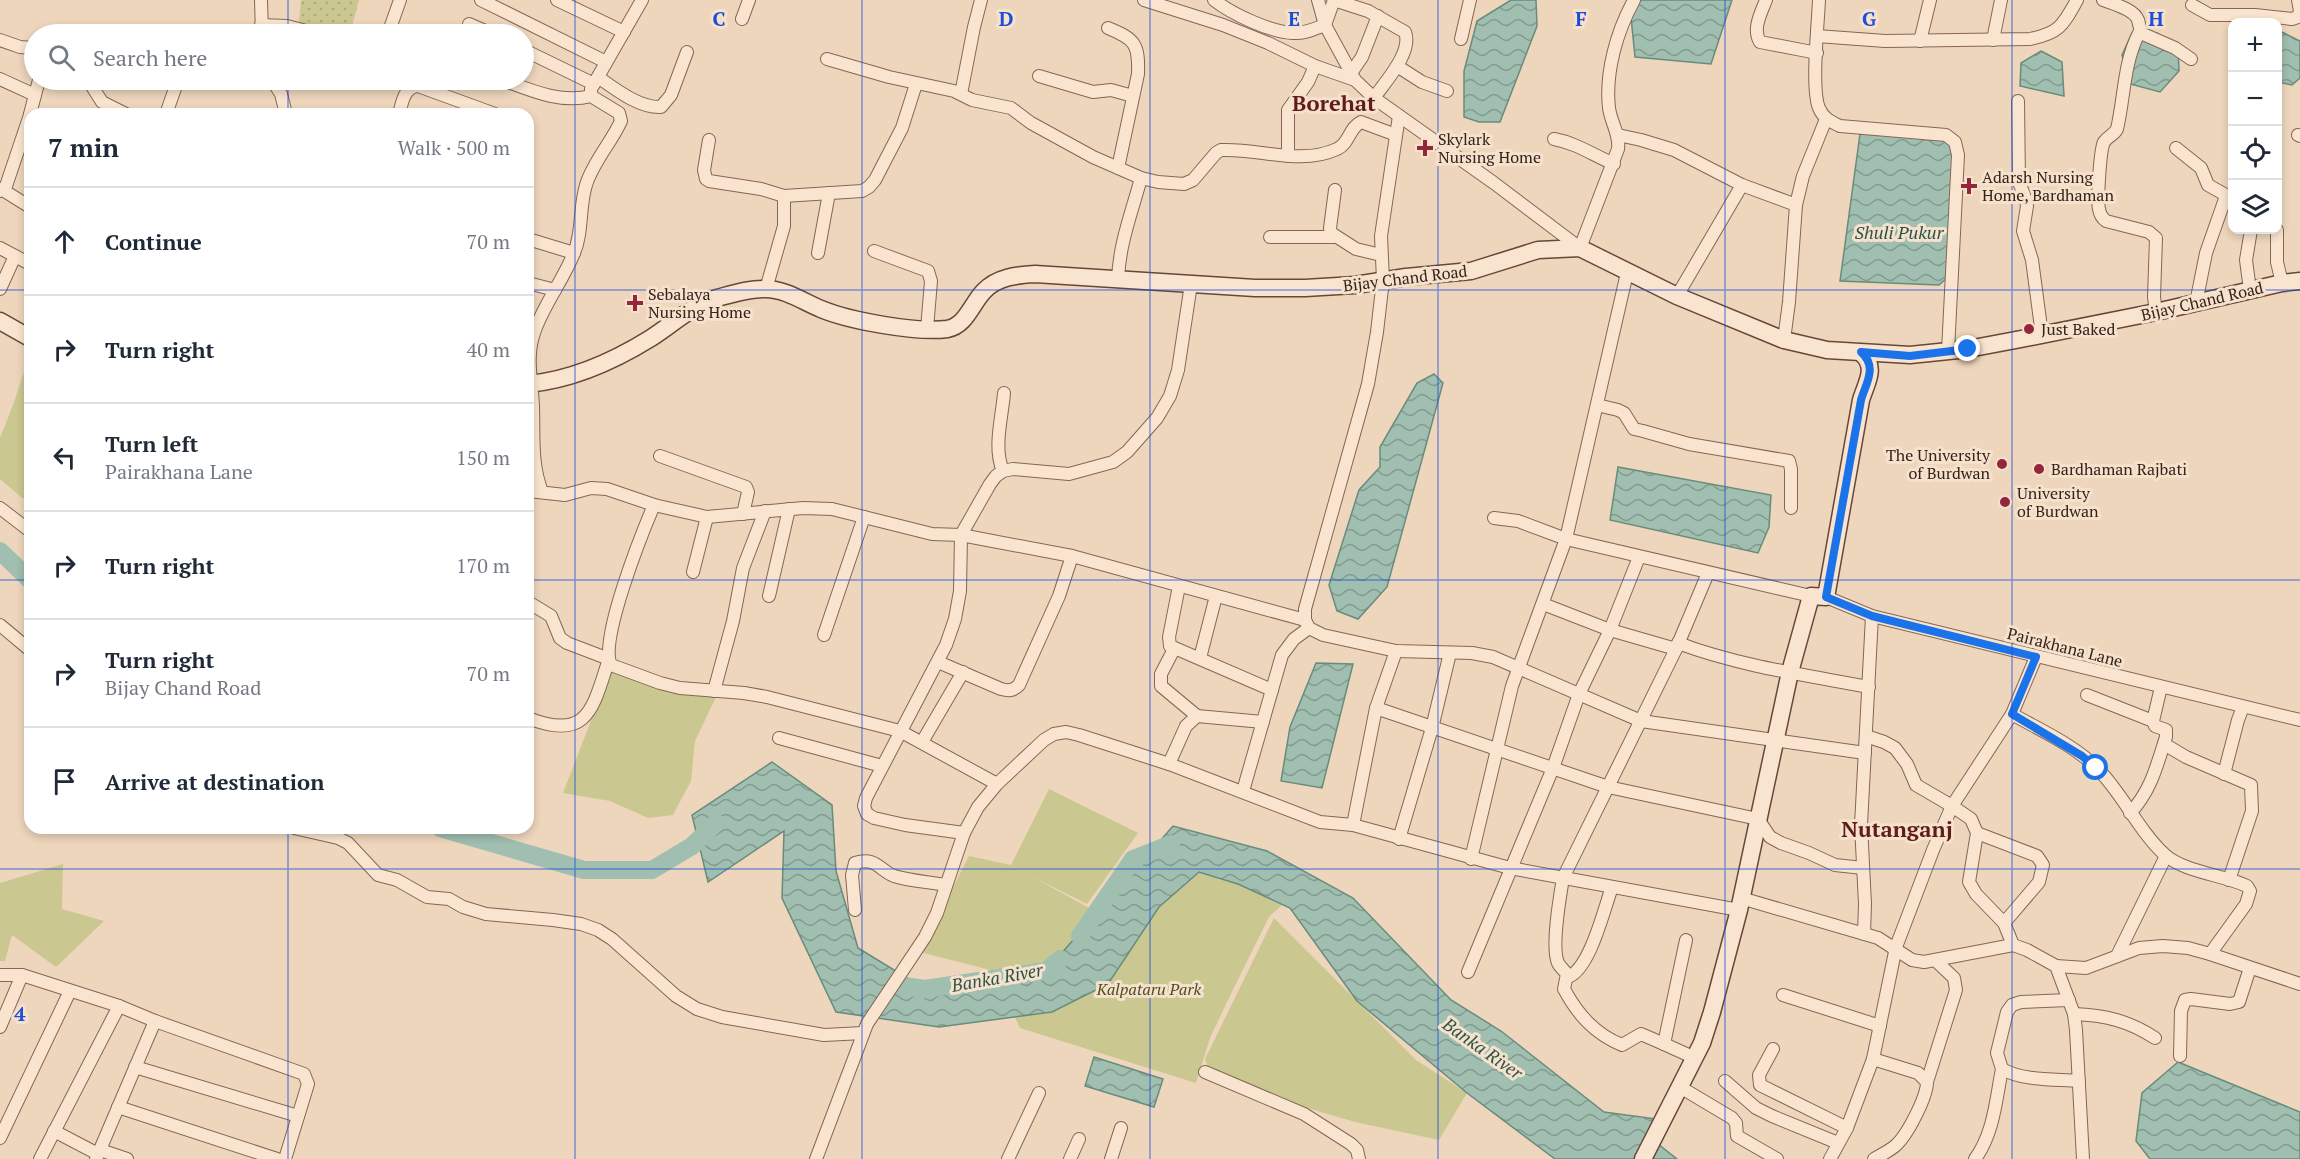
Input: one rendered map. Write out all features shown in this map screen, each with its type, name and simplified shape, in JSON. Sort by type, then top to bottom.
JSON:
[{"type":"main road","name":"Bijay Chand Road","points":[[534,383],[576,374],[610,361],[651,338],[698,306],[738,293],[766,289],[783,292],[844,317],[927,329],[949,329],[962,321],[984,290],[999,280],[1015,275],[1035,274],[1191,284],[1305,288],[1355,285],[1471,271],[1538,250],[1580,249],[1677,296],[1784,340],[1827,350],[1910,356],[2042,335],[2300,281]]},
{"type":"main road","points":[[0,321],[24,335]]},
{"type":"main road","points":[[1642,1159],[1695,1058],[1712,1012],[1740,904],[1790,672],[1818,596],[1861,400],[1870,379],[1869,363],[1861,352]]},
{"type":"street","points":[[261,0],[261,24]]},
{"type":"street","points":[[392,24],[400,0]]},
{"type":"street","points":[[481,0],[529,24]]},
{"type":"street","points":[[557,0],[624,32]]},
{"type":"street","points":[[534,90],[557,97],[582,98],[594,86],[642,0]]},
{"type":"street","points":[[742,19],[749,0]]},
{"type":"street","points":[[961,94],[981,0]]},
{"type":"street","points":[[1144,0],[1223,25],[1268,43],[1315,66],[1353,76]]},
{"type":"street","points":[[1214,0],[1222,7],[1278,31],[1294,34],[1325,25],[1334,0],[1378,16],[1401,28],[1407,37],[1403,54],[1374,98]]},
{"type":"street","points":[[1318,0],[1325,25],[1353,76],[1374,98],[1494,183],[1580,249],[1618,149],[1618,135],[1611,121],[1608,100],[1610,77],[1618,35],[1634,0]]},
{"type":"street","points":[[1461,39],[1470,0]]},
{"type":"street","points":[[1766,0],[1756,29],[1760,42],[1817,53]]},
{"type":"street","points":[[1819,0],[1816,87],[1819,107],[1826,119],[1840,126],[1946,135],[1955,142],[1958,155],[1948,351]]},
{"type":"street","points":[[1920,41],[1930,0]]},
{"type":"street","points":[[1994,40],[2001,0]]},
{"type":"street","points":[[1817,36],[1885,41],[1994,40],[2047,36],[2061,28],[2077,0]]},
{"type":"street","points":[[2103,0],[2136,16],[2140,32],[2126,68],[2118,129],[2104,142],[2098,201],[2101,217],[2106,221],[2150,232],[2156,238],[2154,297],[2157,312]]},
{"type":"street","points":[[2192,5],[2210,15],[2255,15],[2292,19],[2298,17],[2300,11],[2298,0]]},
{"type":"street","points":[[1353,76],[1378,16]]},
{"type":"street","points":[[534,26],[606,62]]},
{"type":"street","points":[[1107,27],[1125,35],[1133,41],[1137,49],[1138,74],[1118,168]]},
{"type":"street","points":[[2140,32],[2175,48],[2191,59]]},
{"type":"street","points":[[0,40],[24,47]]},
{"type":"street","points":[[534,55],[594,86],[623,94],[655,108],[661,107],[670,95],[687,52]]},
{"type":"street","points":[[827,58],[916,84],[949,90],[972,100],[1011,108],[1045,132],[1118,168],[1141,178],[1172,184],[1184,184],[1199,174],[1211,158],[1221,150],[1288,156],[1324,153],[1341,147],[1354,127],[1361,122],[1396,135]]},
{"type":"street","points":[[1288,156],[1288,110],[1308,82],[1315,66]]},
{"type":"street","points":[[1397,66],[1422,82],[1447,91]]},
{"type":"street","points":[[1039,76],[1093,92],[1111,90],[1133,96]]},
{"type":"street","points":[[0,79],[24,90]]},
{"type":"street","points":[[709,140],[704,170],[706,179],[761,189],[784,196],[862,191],[869,187],[902,128],[916,84]]},
{"type":"street","points":[[534,332],[574,253],[586,185],[621,121],[619,113],[594,86]]},
{"type":"street","points":[[24,90],[35,95]]},
{"type":"street","points":[[32,108],[36,90]]},
{"type":"street","points":[[94,90],[102,102],[114,108]]},
{"type":"street","points":[[168,108],[174,90]]},
{"type":"street","points":[[278,90],[284,108]]},
{"type":"street","points":[[401,108],[408,90]]},
{"type":"street","points":[[430,90],[468,108]]},
{"type":"street","points":[[2018,101],[2019,182],[2027,206],[2023,231],[2032,260],[2042,335]]},
{"type":"street","points":[[1243,791],[1282,655],[1307,624],[1305,609],[1368,384],[1383,280],[1381,236],[1399,116]]},
{"type":"street","points":[[1784,340],[1796,205],[1803,176],[1826,119]]},
{"type":"street","points":[[1618,135],[1674,150],[1742,185],[1796,205]]},
{"type":"street","points":[[1554,139],[1574,144],[1614,164]]},
{"type":"street","points":[[2176,148],[2200,168],[2208,185],[2228,196]]},
{"type":"street","points":[[24,151],[2,190],[24,204]]},
{"type":"street","points":[[1118,280],[1122,240],[1141,178]]},
{"type":"street","points":[[1677,296],[1742,185]]},
{"type":"street","points":[[1335,190],[1330,228],[1335,237]]},
{"type":"street","points":[[818,253],[829,193]]},
{"type":"street","points":[[766,289],[784,226],[784,196]]},
{"type":"street","points":[[2196,303],[2206,254],[2228,199]]},
{"type":"street","points":[[2250,234],[2246,260],[2250,290]]},
{"type":"street","points":[[2277,234],[2277,262],[2282,283]]},
{"type":"street","points":[[1270,237],[1335,237],[1356,249],[1381,255]]},
{"type":"street","points":[[534,241],[574,253]]},
{"type":"street","points":[[0,248],[24,261]]},
{"type":"street","points":[[874,251],[928,271],[931,281],[927,329]]},
{"type":"street","points":[[0,289],[15,256]]},
{"type":"street","points":[[1471,859],[1495,749],[1519,669],[1566,539],[1626,273]]},
{"type":"street","points":[[964,833],[904,825],[874,818],[867,814],[864,806],[882,766],[938,662],[955,619],[960,591],[961,535],[990,484],[1003,471],[1013,469],[1069,474],[1113,462],[1127,452],[1157,418],[1170,396],[1178,369],[1191,284]]},
{"type":"street","points":[[534,285],[555,290]]},
{"type":"street","points":[[1003,471],[1000,465],[999,442],[1004,393]]},
{"type":"street","points":[[1596,405],[1624,412],[1634,429],[1689,444],[1789,461],[1791,508]]},
{"type":"street","points":[[660,456],[746,487],[748,492],[743,514]]},
{"type":"street","points":[[534,462],[542,492]]},
{"type":"street","points":[[534,491],[565,495],[591,488],[607,489],[654,505],[707,517],[789,509],[832,509],[932,534],[961,535],[1072,556],[1307,624],[1323,635],[1396,651],[1472,653],[1493,657],[1641,721],[1865,753]]},
{"type":"street","points":[[654,505],[630,565],[608,651],[611,665],[680,688],[744,693],[777,699],[900,731],[997,784]]},
{"type":"street","points":[[0,508],[24,526]]},
{"type":"street","points":[[769,596],[789,509]]},
{"type":"street","points":[[714,691],[733,621],[743,568],[765,512]]},
{"type":"street","points":[[693,572],[707,517]]},
{"type":"street","points":[[824,635],[864,517]]},
{"type":"street","name":"Pairakhana Lane","points":[[1494,518],[1518,521],[1566,539],[1639,557],[1818,596],[1872,616],[2300,720]]},
{"type":"street","points":[[938,662],[1001,689],[1014,690],[1019,685],[1046,628],[1072,556]]},
{"type":"street","points":[[1468,972],[1553,768],[1579,694],[1610,630],[1639,557]]},
{"type":"street","points":[[1568,977],[1557,957],[1557,928],[1563,878],[1677,646],[1708,573]]},
{"type":"street","points":[[1179,586],[1168,642],[1174,649],[1272,690]]},
{"type":"street","points":[[1200,658],[1216,596]]},
{"type":"street","points":[[1543,604],[1610,630],[1710,655],[1869,687]]},
{"type":"street","points":[[534,606],[551,616],[560,638],[567,643],[609,659]]},
{"type":"street","points":[[1864,934],[1861,825],[1872,616]]},
{"type":"street","points":[[0,625],[24,645]]},
{"type":"street","points":[[1174,649],[1161,674],[1161,686],[1197,716]]},
{"type":"street","points":[[1353,825],[1376,708],[1396,651]]},
{"type":"street","points":[[1399,839],[1432,728],[1450,653]]},
{"type":"street","points":[[1830,1159],[1847,1128],[1873,1059],[1896,947],[1952,806],[2012,714],[2036,657]]},
{"type":"street","points":[[534,720],[547,725],[564,726],[576,723],[585,716],[593,705],[609,659]]},
{"type":"street","points":[[922,742],[963,672]]},
{"type":"street","points":[[2130,813],[2140,803],[2149,788],[2164,744],[2166,730],[2155,726],[2153,721],[2161,687]]},
{"type":"street","points":[[2087,695],[2153,721]]},
{"type":"street","points":[[2224,774],[2243,707]]},
{"type":"street","points":[[1376,708],[1608,787],[1758,819],[1770,837],[1781,843],[1835,865],[1863,868]]},
{"type":"street","points":[[2012,714],[2082,756],[2112,785],[2130,813],[2166,856],[2182,865],[2247,886],[2250,896],[2210,954]]},
{"type":"street","points":[[1169,764],[1186,726],[1191,719],[1197,716],[1206,715],[1263,722]]},
{"type":"street","points":[[816,1159],[865,1029],[925,937],[937,914],[964,833],[978,807],[997,784],[1044,740],[1054,734],[1066,732],[1169,764],[1320,822],[1353,825],[1510,868],[1612,887],[1740,904],[1878,938],[1896,947],[1912,960],[1936,961],[2013,945],[2056,966],[2086,968],[2139,948],[2163,946],[2188,948],[2300,983]]},
{"type":"street","points":[[1866,736],[1895,748],[1907,764],[1916,785],[1971,819],[1977,833],[1969,882],[1976,894],[2004,923],[2013,945]]},
{"type":"street","points":[[779,738],[882,766]]},
{"type":"street","points":[[2164,744],[2249,784],[2252,788],[2252,811],[2229,880]]},
{"type":"street","points":[[1977,833],[2037,856],[2043,865],[2039,882],[2004,923]]},
{"type":"street","points":[[320,834],[348,843],[378,875],[397,880],[427,897],[449,899],[480,913],[562,921],[598,930],[612,939],[676,996],[698,1009],[722,1017],[824,1035],[865,1029]]},
{"type":"street","points":[[2117,956],[2166,856]]},
{"type":"street","points":[[855,910],[852,875],[855,863],[860,861],[876,864],[894,876],[946,885]]},
{"type":"street","points":[[1612,887],[1583,962],[1574,975],[1568,977],[1564,983],[1564,989],[1577,1011],[1595,1030],[1622,1045],[1641,1034],[1695,1058]]},
{"type":"street","points":[[1664,1044],[1686,940]]},
{"type":"street","points":[[1874,1159],[1896,1146],[1907,1131],[1924,1094],[1956,990],[1954,978],[1936,961]]},
{"type":"street","points":[[2056,966],[2074,1014],[2082,1156]]},
{"type":"street","points":[[2180,1056],[2181,1011],[2185,1000],[2230,1004],[2239,1002],[2250,968]]},
{"type":"street","points":[[0,975],[22,975],[119,1006],[154,1021],[304,1074],[308,1083],[285,1159]]},
{"type":"street","points":[[0,1027],[22,975]]},
{"type":"street","points":[[0,1138],[70,991]]},
{"type":"street","points":[[1783,995],[1880,1026]]},
{"type":"street","points":[[1975,1159],[1992,1123],[2002,1069],[1997,1053],[2007,1012],[2012,1005],[2021,1002],[2069,1000]]},
{"type":"street","points":[[40,1159],[119,1006]]},
{"type":"street","points":[[2074,1014],[2107,1017],[2128,1023],[2155,1038]]},
{"type":"street","points":[[98,1154],[154,1021]]},
{"type":"street","points":[[1773,1049],[1759,1075],[1760,1086],[1847,1128]]},
{"type":"street","points":[[1873,1059],[1918,1073],[1927,1082]]},
{"type":"street","points":[[135,1067],[298,1116]]},
{"type":"street","points":[[2002,1069],[2019,1075],[2079,1081]]},
{"type":"street","points":[[1205,1072],[1311,1118],[1351,1144],[1357,1150],[1359,1159]]},
{"type":"street","points":[[1725,1081],[1756,1108],[1839,1143]]},
{"type":"street","points":[[1680,1087],[1732,1118],[1736,1123],[1737,1136],[1777,1159]]},
{"type":"street","points":[[1008,1159],[1039,1093]]},
{"type":"street","points":[[118,1107],[277,1159]]},
{"type":"street","points":[[1111,1159],[1121,1128]]},
{"type":"street","points":[[54,1131],[98,1154],[127,1159]]},
{"type":"street","points":[[1070,1159],[1078,1139]]},
{"type":"green space","points":[[301,0],[359,0],[353,24],[299,24]]},
{"type":"green space","points":[[24,372],[24,498],[0,479],[0,438]]},
{"type":"green space","points":[[611,669],[717,695],[695,741],[691,781],[673,815],[648,818],[610,801],[563,793]]},
{"type":"green space","name":"Kalpataru Park","points":[[1049,789],[1138,833],[1087,904],[1031,876],[1113,921],[1184,866],[1216,873],[1282,905],[1269,917],[1227,1002],[1210,1038],[1196,1083],[1020,1028],[994,971],[920,952],[969,856],[1011,865]]},
{"type":"green space","points":[[63,864],[62,909],[104,921],[56,967],[12,935],[5,961],[0,961],[0,883]]},
{"type":"green space","points":[[1274,918],[1416,1060],[1467,1093],[1439,1140],[1355,1122],[1212,1080],[1205,1059]]},
{"type":"water","points":[[1511,0],[1536,0],[1537,26],[1500,122],[1479,122],[1464,117],[1464,71],[1477,21]]},
{"type":"water","points":[[1637,0],[1732,0],[1711,64],[1635,57],[1631,17]]},
{"type":"water","points":[[2282,32],[2300,41],[2300,78],[2292,85],[2282,83]]},
{"type":"water","points":[[2132,33],[2157,33],[2178,47],[2179,71],[2160,92],[2130,84],[2122,55]]},
{"type":"water","points":[[2041,51],[2062,62],[2064,96],[2020,86],[2021,63]]},
{"type":"water","name":"Shuli Pukur","points":[[1860,134],[1938,136],[1947,141],[1955,155],[1947,278],[1939,285],[1840,281]]},
{"type":"water","points":[[1434,374],[1443,383],[1387,587],[1358,619],[1337,611],[1329,585],[1359,490],[1380,467],[1380,447],[1417,383]]},
{"type":"water","points":[[1618,467],[1771,495],[1769,527],[1758,553],[1610,520]]},
{"type":"water","points":[[1316,663],[1353,664],[1322,788],[1281,781],[1290,727]]},
{"type":"water","points":[[772,762],[832,805],[836,871],[858,948],[925,989],[1046,971],[1173,826],[1267,851],[1353,898],[1451,1000],[1501,1031],[1604,1112],[1664,1120],[1653,1140],[1677,1159],[1555,1159],[1467,1093],[1357,1001],[1290,908],[1238,884],[1199,872],[1159,907],[1108,984],[1052,1012],[939,1027],[836,1012],[782,898],[784,831],[708,882],[692,815]]},
{"type":"water","points":[[1094,1057],[1163,1079],[1154,1107],[1085,1086]]},
{"type":"water","points":[[2178,1062],[2300,1112],[2300,1159],[2150,1159],[2136,1141],[2142,1093]]},
{"type":"waterway","name":"Banka River","points":[[0,551],[24,574]]},
{"type":"waterway","name":"Banka River","points":[[461,834],[584,870],[652,870],[692,846],[716,823]]},
{"type":"waterway","name":"Banka River","points":[[1080,936],[1133,859],[1171,844]]},
{"type":"waterway","name":"Banka River","points":[[904,986],[925,989],[1046,971],[1060,959]]},
{"type":"place","name":"Skylark Nursing Home","points":[[1425,148]]},
{"type":"place","name":"Adarsh Nursing Home, Bardhaman","points":[[1969,186]]},
{"type":"place","name":"Sebalaya Nursing Home","points":[[635,303]]},
{"type":"place","name":"Just Baked","points":[[2029,329]]},
{"type":"place","name":"The University of Burdwan","points":[[2002,464]]},
{"type":"place","name":"Bardhaman Rajbati","points":[[2039,469]]},
{"type":"place","name":"University of Burdwan","points":[[2005,502]]},
{"type":"district","name":"Borehat","points":[[1334,102]]},
{"type":"district","name":"Nutanganj","points":[[1897,828]]},
{"type":"route","points":[[1968,349],[1910,356],[1861,352],[1869,363],[1870,379],[1861,400],[1826,597],[1872,616],[2036,657],[2012,714],[2082,756],[2096,768]]}]
